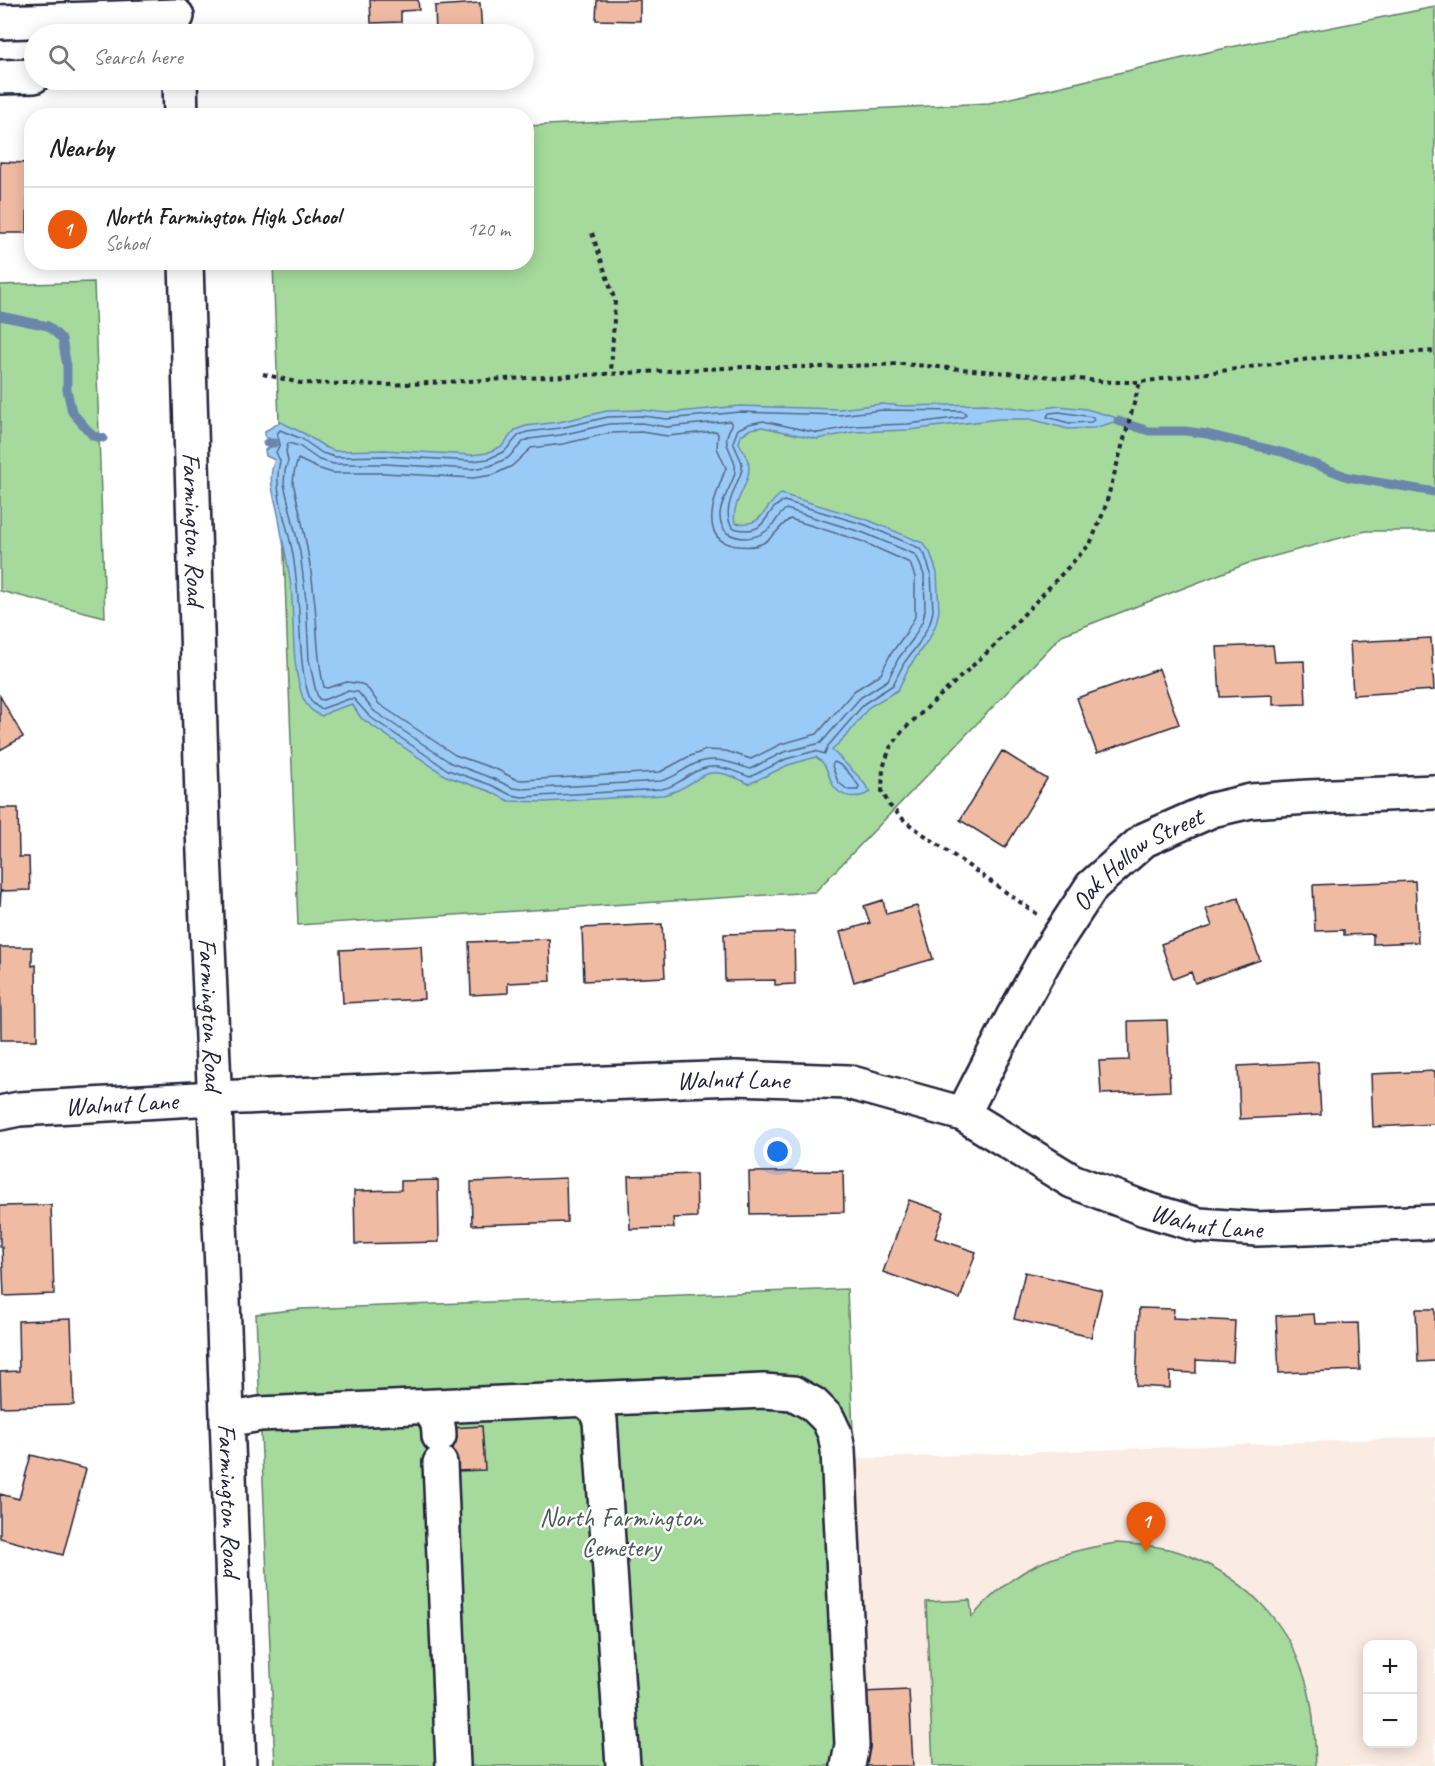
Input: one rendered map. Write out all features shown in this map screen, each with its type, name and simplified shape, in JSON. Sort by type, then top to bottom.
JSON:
[{"type":"street","points":[[0,22],[177,17]]},
{"type":"street","points":[[0,77],[24,76]]},
{"type":"street","points":[[180,90],[181,108]]},
{"type":"street","name":"Farmington Road","points":[[186,270],[203,830],[227,1420],[238,1766]]},
{"type":"street","name":"Oak Hollow Street","points":[[963,1114],[1013,1017],[1092,886],[1144,840],[1212,810],[1251,801],[1435,792]]},
{"type":"street","name":"Walnut Lane","points":[[0,1113],[19,1109],[214,1098],[735,1078],[848,1082],[963,1114],[1072,1181],[1145,1209],[1199,1225],[1257,1229],[1435,1222]]},
{"type":"street","points":[[227,1420],[260,1414],[763,1391],[793,1392],[813,1404],[828,1419],[835,1434],[838,1450],[852,1745],[848,1766]]},
{"type":"street","points":[[582,1399],[594,1407],[600,1420],[623,1766]]},
{"type":"street","points":[[425,1407],[438,1421],[453,1766]]},
{"type":"path","points":[[592,233],[615,301],[610,373]]},
{"type":"path","points":[[262,374],[300,383],[388,384],[744,367],[903,364],[1112,382],[1140,382],[1317,358],[1435,351]]},
{"type":"path","points":[[1064,930],[906,822],[889,806],[885,798],[882,790],[883,768],[890,748],[903,730],[994,646],[1090,544],[1104,511],[1117,469],[1140,382]]},
{"type":"shaded area","points":[[1435,1437],[1435,1766],[866,1766],[854,1459]]},
{"type":"green space","points":[[1435,7],[1435,531],[1366,531],[1246,564],[1062,635],[815,892],[298,925],[273,270],[534,270],[534,126],[989,103],[1226,48]]},
{"type":"green space","points":[[94,282],[105,617],[0,591],[0,285]]},
{"type":"green space","name":"North Farmington Cemetery","points":[[847,1289],[867,1766],[275,1766],[256,1314],[301,1309]]},
{"type":"green space","points":[[1116,1543],[1145,1545],[1183,1553],[1233,1579],[1266,1609],[1280,1627],[1301,1667],[1313,1717],[1316,1766],[933,1766],[926,1602],[970,1600],[972,1617],[1004,1586],[1036,1565],[1073,1552]]},
{"type":"water","points":[[881,404],[904,406],[986,404],[1031,410],[1059,406],[1086,409],[1114,417],[1118,421],[1094,428],[1068,429],[1030,419],[999,419],[909,430],[854,432],[817,439],[762,427],[751,429],[741,435],[739,443],[749,469],[736,507],[735,523],[752,522],[758,519],[781,494],[868,520],[923,543],[930,552],[937,573],[939,611],[930,637],[909,667],[898,690],[869,707],[832,750],[871,792],[855,797],[840,793],[833,785],[825,766],[816,757],[788,765],[749,784],[732,776],[710,773],[687,786],[663,795],[545,802],[509,801],[489,791],[446,776],[361,718],[352,704],[322,716],[308,707],[299,686],[295,662],[290,580],[272,490],[271,475],[275,460],[266,456],[265,450],[274,445],[273,440],[265,437],[265,431],[281,422],[335,451],[385,450],[471,455],[487,453],[502,446],[515,430],[526,426],[559,422],[607,411],[642,410],[667,413],[740,406],[839,409]]},
{"type":"building","points":[[370,0],[418,0],[419,10],[401,11],[401,22],[371,23]]},
{"type":"building","points":[[597,0],[640,0],[640,21],[596,20]]},
{"type":"building","points":[[480,3],[481,24],[436,24],[435,6]]},
{"type":"building","points":[[0,162],[24,163],[24,233],[0,233]]},
{"type":"building","points":[[1431,638],[1434,690],[1353,695],[1350,642]]},
{"type":"building","points":[[1273,645],[1275,662],[1304,661],[1306,704],[1273,705],[1273,695],[1220,697],[1217,647]]},
{"type":"building","points":[[1159,669],[1179,724],[1097,753],[1077,698]]},
{"type":"building","points":[[0,696],[23,737],[0,750]]},
{"type":"building","points":[[1002,751],[1047,779],[1005,848],[960,820]]},
{"type":"building","points":[[0,808],[18,808],[19,857],[29,857],[30,890],[1,891],[0,906]]},
{"type":"building","points":[[1415,881],[1418,942],[1373,944],[1373,934],[1344,935],[1344,930],[1315,931],[1313,885]]},
{"type":"building","points":[[1238,898],[1260,960],[1195,983],[1191,972],[1173,979],[1161,944],[1212,926],[1206,909]]},
{"type":"building","points":[[883,900],[886,914],[917,906],[933,959],[854,982],[840,932],[870,923],[864,906]]},
{"type":"building","points":[[662,924],[665,977],[584,981],[582,928]]},
{"type":"building","points":[[794,932],[795,984],[775,985],[775,980],[725,981],[724,934]]},
{"type":"building","points":[[549,939],[551,981],[508,983],[508,993],[471,995],[469,942]]},
{"type":"building","points":[[421,946],[424,999],[343,1003],[340,950]]},
{"type":"building","points":[[0,947],[32,947],[32,966],[36,965],[37,1040],[1,1040]]},
{"type":"building","points":[[1167,1020],[1170,1091],[1101,1094],[1099,1061],[1129,1060],[1128,1021]]},
{"type":"building","points":[[1318,1062],[1321,1115],[1240,1119],[1238,1066]]},
{"type":"building","points":[[1435,1071],[1435,1124],[1373,1127],[1371,1074]]},
{"type":"building","points":[[843,1171],[844,1212],[750,1214],[749,1172]]},
{"type":"building","points":[[696,1174],[697,1217],[673,1218],[674,1228],[630,1229],[628,1176]]},
{"type":"building","points":[[566,1178],[567,1222],[472,1225],[471,1182]]},
{"type":"building","points":[[438,1180],[439,1242],[355,1244],[354,1191],[401,1190],[401,1181]]},
{"type":"building","points":[[909,1200],[944,1212],[935,1238],[976,1252],[960,1299],[883,1272]]},
{"type":"building","points":[[51,1205],[54,1294],[4,1296],[2,1247],[0,1247],[0,1206]]},
{"type":"building","points":[[1025,1272],[1102,1290],[1091,1337],[1014,1319]]},
{"type":"building","points":[[1139,1308],[1174,1309],[1173,1318],[1235,1321],[1233,1362],[1196,1360],[1196,1373],[1170,1372],[1170,1388],[1136,1386]]},
{"type":"building","points":[[1416,1309],[1435,1309],[1435,1361],[1418,1362]]},
{"type":"building","points":[[1314,1314],[1315,1324],[1358,1323],[1360,1370],[1279,1373],[1276,1316]]},
{"type":"building","points":[[71,1319],[74,1405],[1,1407],[0,1372],[19,1371],[18,1321]]},
{"type":"building","points":[[482,1426],[485,1470],[455,1471],[428,1464],[426,1437],[452,1428]]},
{"type":"building","points":[[31,1455],[86,1469],[63,1555],[0,1538],[0,1494],[19,1499]]},
{"type":"building","points":[[909,1690],[913,1766],[866,1766],[863,1692]]},
{"type":"waterway","points":[[0,316],[48,326],[62,339],[67,366],[67,390],[72,412],[93,436],[103,438]]},
{"type":"waterway","points":[[1118,421],[1149,431],[1185,431],[1207,434],[1285,453],[1348,477],[1435,492]]},
{"type":"waterway","points":[[267,443],[274,443]]},
{"type":"place","name":"North Farmington High School","points":[[1146,1552]]}]
